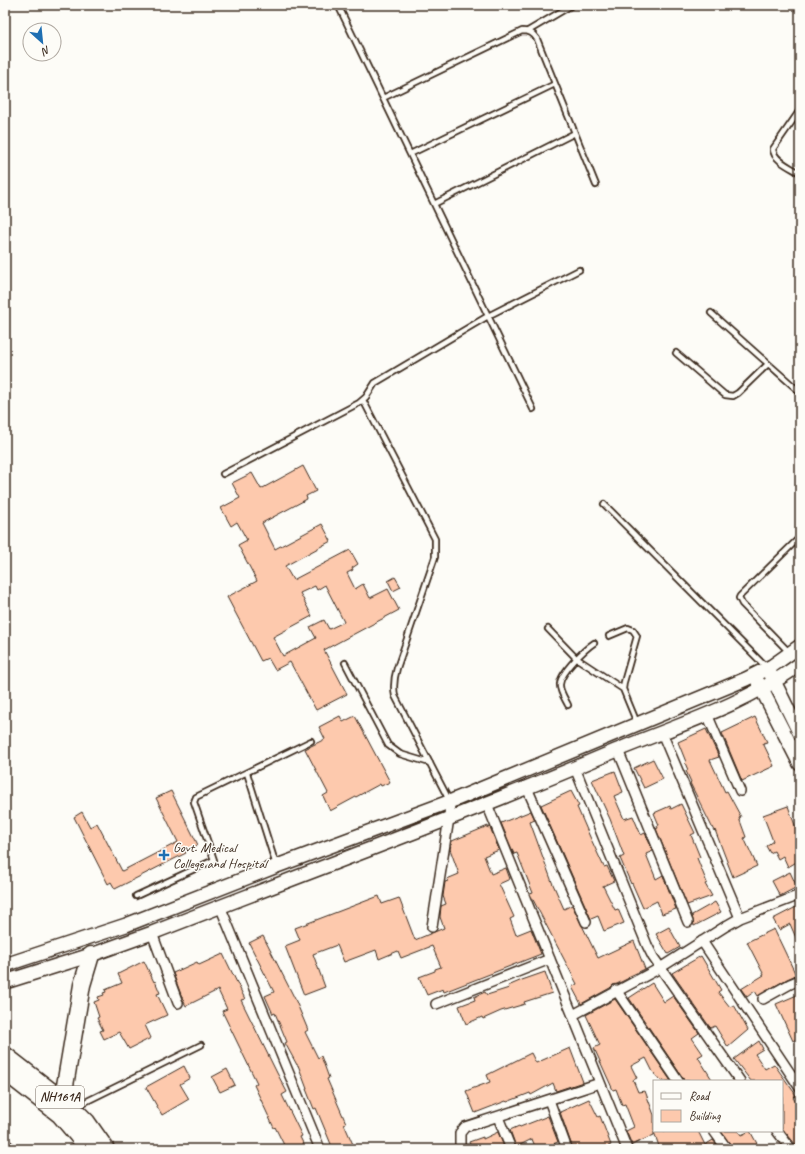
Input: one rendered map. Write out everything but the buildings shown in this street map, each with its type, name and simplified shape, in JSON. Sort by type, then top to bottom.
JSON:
[{"type":"highway","points":[[65,1107],[82,985],[91,955]]},
{"type":"highway","name":"NH161A","points":[[5,1055],[65,1107],[77,1134],[87,1149]]},
{"type":"highway","name":"NH161A","points":[[5,1072],[65,1107],[87,1122],[106,1149]]},
{"type":"main road","points":[[5,965],[126,925],[277,866],[450,802],[754,675],[795,650]]},
{"type":"main road","points":[[5,982],[91,955],[152,933],[527,788],[707,714],[762,689],[775,682],[800,664]]},
{"type":"main road","points":[[767,668],[800,734]]},
{"type":"main road","points":[[754,675],[800,764]]},
{"type":"street","points":[[707,714],[740,791]]},
{"type":"street","points":[[662,733],[740,918]]},
{"type":"street","points":[[618,750],[688,922]]},
{"type":"street","points":[[575,768],[647,945],[660,968],[739,1080]]},
{"type":"street","points":[[527,788],[586,922]]},
{"type":"street","points":[[432,927],[449,818],[450,802]]},
{"type":"street","points":[[487,804],[627,1149]]},
{"type":"street","points":[[573,1014],[660,968],[740,918],[800,895]]},
{"type":"street","points":[[220,906],[320,1149]]},
{"type":"street","points":[[152,933],[178,1003]]},
{"type":"street","points":[[702,941],[800,1088]]},
{"type":"street","points":[[436,1004],[550,959]]},
{"type":"street","points":[[763,999],[800,980]]},
{"type":"street","points":[[616,990],[677,1080]]},
{"type":"street","points":[[460,1149],[460,1133],[465,1128],[600,1083]]},
{"type":"street","points":[[549,1100],[567,1149]]},
{"type":"street","points":[[498,1116],[512,1149]]},
{"type":"street","points":[[715,1132],[727,1149]]},
{"type":"street","points":[[778,1132],[790,1149]]},
{"type":"lane","points":[[338,5],[533,409]]},
{"type":"lane","points":[[383,98],[522,31],[528,31],[572,5]]},
{"type":"lane","points":[[528,31],[537,39],[596,185]]},
{"type":"lane","points":[[410,154],[555,84]]},
{"type":"lane","points":[[800,110],[773,149],[773,152],[776,157],[800,173]]},
{"type":"lane","points":[[434,204],[575,133]]},
{"type":"lane","points":[[223,474],[363,400],[375,383],[488,316],[579,270]]},
{"type":"lane","points":[[711,313],[800,392]]},
{"type":"lane","points":[[676,353],[725,395],[729,396],[738,394],[768,364]]},
{"type":"lane","points":[[363,400],[435,539],[435,557],[397,668],[393,688],[395,696],[450,802]]},
{"type":"lane","points":[[604,504],[767,668]]},
{"type":"lane","points":[[795,650],[742,604],[739,598],[800,537]]},
{"type":"lane","points":[[609,636],[628,628],[633,630],[637,636],[624,682],[624,689],[637,724]]},
{"type":"lane","points":[[548,629],[576,658],[624,689]]},
{"type":"lane","points":[[568,705],[560,683],[576,658],[594,643]]},
{"type":"lane","points":[[345,663],[388,745],[400,754],[430,763]]},
{"type":"lane","points":[[136,896],[212,861],[214,857],[194,802],[196,797],[311,741]]},
{"type":"lane","points":[[247,773],[277,866]]},
{"type":"lane","points":[[65,1107],[201,1045]]},
{"type":"lane","points":[[5,1141],[15,1149]]},
{"type":"place","name":"Govt. Medical College and Hospital","points":[[164,855]]}]
